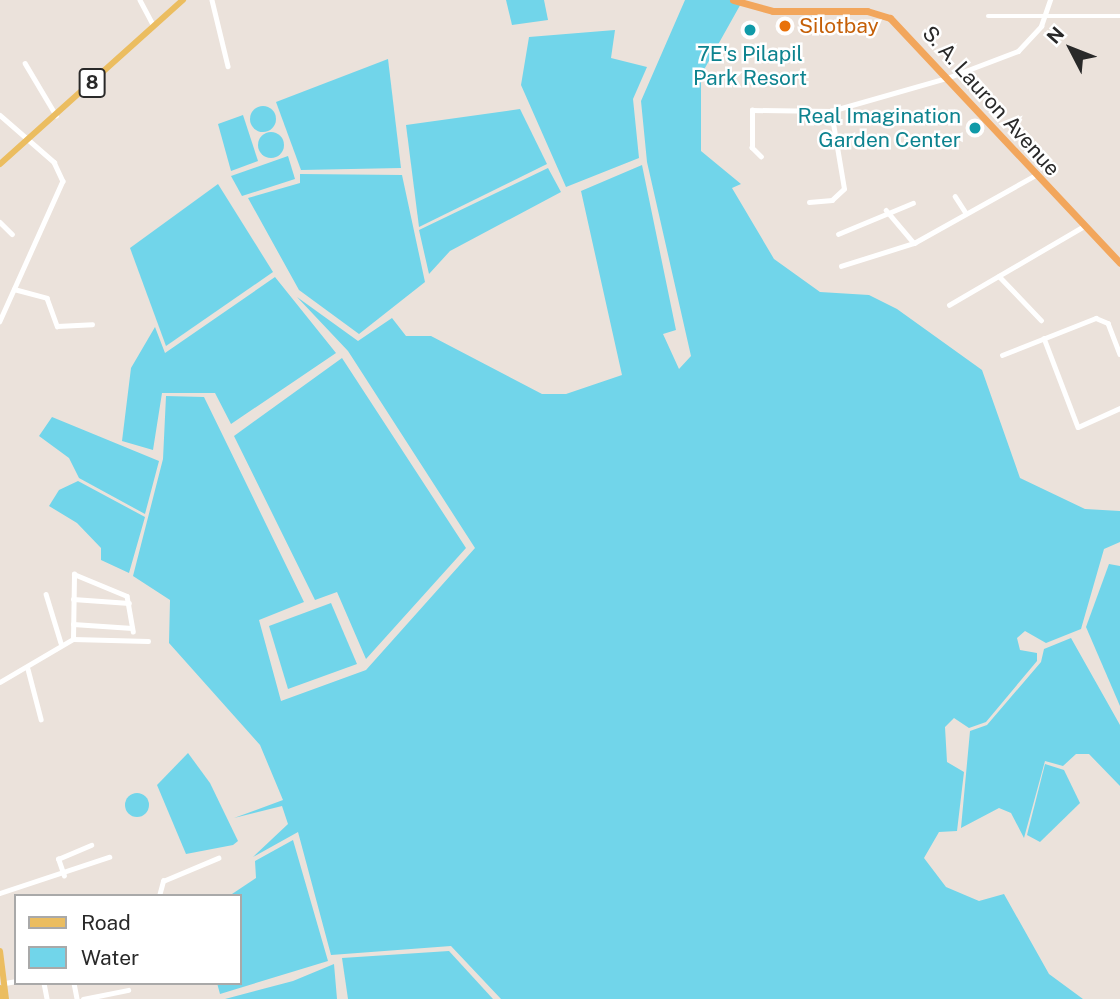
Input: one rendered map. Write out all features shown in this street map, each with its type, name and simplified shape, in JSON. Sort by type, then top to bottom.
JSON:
[{"type":"highway","name":"S. A. Lauron Avenue","points":[[733,0],[746,6],[879,13],[947,78],[1034,176],[1120,263]]},
{"type":"main road","name":"8","points":[[0,164],[56,116],[153,24],[183,0]]},
{"type":"main road","points":[[0,954],[4,999]]},
{"type":"street","points":[[140,0],[153,24]]},
{"type":"street","points":[[212,0],[228,66]]},
{"type":"street","points":[[761,157],[752,148],[752,110],[831,111],[947,78],[1018,51],[1048,14],[1050,0]]},
{"type":"street","points":[[988,16],[1120,16]]},
{"type":"street","points":[[25,63],[56,116]]},
{"type":"street","points":[[809,202],[832,200],[844,189],[831,111]]},
{"type":"street","points":[[0,115],[58,168],[62,194],[0,321]]},
{"type":"street","points":[[841,266],[914,243],[1034,176]]},
{"type":"street","points":[[955,197],[965,213]]},
{"type":"street","points":[[838,234],[862,228],[886,210],[912,203]]},
{"type":"street","points":[[886,210],[914,243]]},
{"type":"street","points":[[0,222],[12,234]]},
{"type":"street","points":[[949,304],[1084,226]]},
{"type":"street","points":[[999,276],[1041,320]]},
{"type":"street","points":[[14,289],[47,298],[57,326],[92,324]]},
{"type":"street","points":[[1002,355],[1103,318],[1120,354]]},
{"type":"street","points":[[1044,338],[1078,427],[1120,408]]},
{"type":"street","points":[[73,624],[132,630],[127,596],[74,574],[73,599],[73,624],[73,639]]},
{"type":"street","points":[[46,594],[61,642]]},
{"type":"street","points":[[73,599],[129,603]]},
{"type":"street","points":[[0,682],[28,669],[61,642],[73,639],[148,641]]},
{"type":"street","points":[[28,669],[41,719]]},
{"type":"street","points":[[64,876],[58,859],[91,845]]},
{"type":"street","points":[[0,893],[64,876],[109,857]]},
{"type":"street","points":[[160,894],[163,881],[218,858]]},
{"type":"street","points":[[83,999],[105,997],[128,990]]},
{"type":"water","points":[[506,0],[544,0],[548,20],[512,25]]},
{"type":"water","points":[[685,0],[743,0],[701,75],[701,151],[741,184],[732,188],[774,259],[820,292],[869,295],[897,309],[982,370],[1020,478],[1085,509],[1120,511],[1120,542],[1104,549],[1081,629],[1046,643],[1025,631],[1017,638],[1020,650],[1037,653],[1037,661],[986,722],[969,728],[954,718],[945,727],[947,762],[964,772],[957,831],[939,832],[924,858],[946,887],[979,901],[1004,894],[1049,974],[1083,999],[501,999],[451,946],[331,955],[298,832],[253,857],[288,824],[282,806],[234,818],[283,800],[260,745],[169,643],[170,600],[133,576],[163,459],[166,396],[204,397],[304,602],[259,620],[281,701],[366,670],[475,548],[348,351],[297,297],[358,341],[392,318],[406,336],[431,336],[542,394],[566,394],[622,375],[581,191],[642,165],[676,330],[663,334],[679,369],[691,356],[647,162],[641,101]]},
{"type":"water","points":[[615,30],[611,58],[647,67],[633,99],[639,158],[566,187],[521,85],[529,37]]},
{"type":"water","points":[[388,59],[401,168],[301,170],[276,102]]},
{"type":"water","points":[[263,106],[273,109],[276,119],[273,129],[263,132],[253,129],[250,119],[253,109]]},
{"type":"water","points":[[520,109],[547,164],[419,227],[406,125]]},
{"type":"water","points":[[243,115],[258,161],[231,171],[218,124]]},
{"type":"water","points":[[271,132],[280,136],[284,145],[280,154],[271,158],[262,154],[258,145],[262,136]]},
{"type":"water","points":[[288,156],[295,179],[242,196],[231,176]]},
{"type":"water","points":[[548,168],[561,192],[450,251],[429,274],[419,230]]},
{"type":"water","points":[[300,174],[402,175],[425,282],[359,334],[299,290],[248,198],[300,183]]},
{"type":"water","points":[[218,184],[273,272],[166,346],[130,248]]},
{"type":"water","points":[[275,277],[336,353],[231,424],[215,393],[162,393],[153,450],[122,441],[131,368],[155,327],[165,353]]},
{"type":"water","points":[[342,358],[466,548],[366,659],[337,592],[315,600],[234,436]]},
{"type":"water","points":[[52,417],[159,461],[145,514],[79,478],[69,458],[39,436]]},
{"type":"water","points":[[78,481],[145,517],[129,573],[101,560],[101,548],[77,523],[49,506],[59,490]]},
{"type":"water","points":[[1109,564],[1120,566],[1120,706],[1086,627]]},
{"type":"water","points":[[331,603],[357,664],[288,689],[269,626]]},
{"type":"water","points":[[1071,638],[1120,725],[1120,786],[1089,754],[1076,754],[1063,766],[1045,761],[1024,838],[1011,813],[999,808],[961,828],[970,731],[987,725],[1041,662],[1044,649]]},
{"type":"water","points":[[188,753],[210,783],[238,841],[233,845],[186,854],[157,785]]},
{"type":"water","points":[[1045,764],[1064,770],[1080,803],[1040,842],[1027,835]]},
{"type":"water","points":[[137,793],[146,796],[149,805],[146,814],[137,817],[128,814],[125,805],[128,796]]},
{"type":"water","points":[[293,840],[328,961],[220,994],[218,985],[242,985],[242,894],[232,894],[256,878],[255,861]]},
{"type":"water","points":[[449,951],[493,999],[348,999],[342,958]]},
{"type":"water","points":[[334,964],[337,999],[225,999],[293,981]]},
{"type":"place","name":"Silotbay","points":[[785,26]]},
{"type":"place","name":"7E's Pilapil Park Resort","points":[[750,30]]},
{"type":"place","name":"Real Imagination Garden Center","points":[[975,128]]}]
